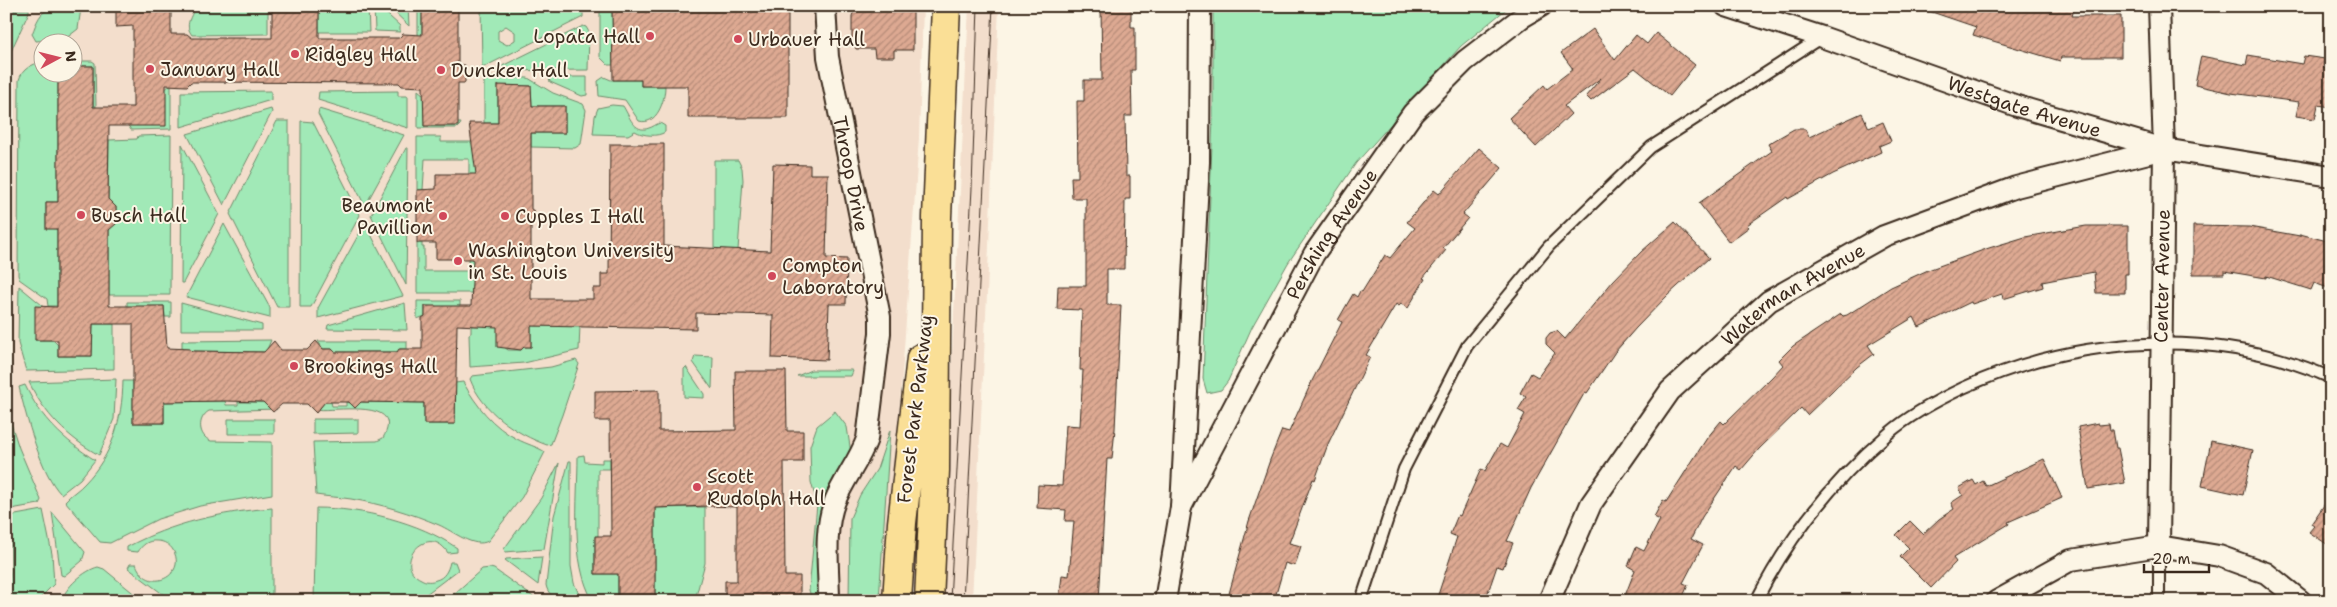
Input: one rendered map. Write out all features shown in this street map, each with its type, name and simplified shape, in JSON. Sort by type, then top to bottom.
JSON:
[{"type":"main road","name":"Forest Park Parkway","points":[[929,601],[935,470],[938,218],[946,6]]},
{"type":"main road","name":"Forest Park Parkway","points":[[897,601],[908,469],[938,218]]},
{"type":"street","name":"Throop Drive","points":[[825,6],[828,57],[880,317],[880,333],[867,439],[863,451],[841,488],[831,518],[829,601]]},
{"type":"street","name":"Pershing Avenue","points":[[1166,601],[1181,507],[1200,162],[1200,6]]},
{"type":"street","name":"Pershing Avenue","points":[[1181,507],[1314,254],[1413,113],[1465,61],[1521,18],[1541,6]]},
{"type":"street","name":"Westgate Avenue","points":[[1726,6],[1822,36],[2017,106],[2164,150],[2331,176]]},
{"type":"street","name":"Center Avenue","points":[[2158,6],[2164,150],[2159,546]]},
{"type":"street","name":"Waterman Avenue","points":[[1549,601],[1591,504],[1670,391],[1769,301],[1893,233],[2016,187],[2164,150]]},
{"type":"street","points":[[1997,601],[2071,560],[2159,546],[2219,556],[2266,573],[2301,601]]},
{"type":"lane","points":[[1361,601],[1404,469],[1467,346],[1549,246],[1651,147],[1822,36]]},
{"type":"lane","points":[[1756,601],[1793,536],[1838,480],[1890,432],[1936,401],[1989,376],[2038,360],[2088,349],[2161,343],[2227,348],[2278,360],[2331,378]]},
{"type":"lane","points":[[2159,546],[2159,601]]},
{"type":"shaded area","name":"Washington University in St. Louis","points":[[6,6],[923,6],[919,138],[886,601],[6,601]]},
{"type":"shaded area","points":[[969,6],[999,6],[987,294],[972,601],[940,601]]},
{"type":"green space","points":[[196,6],[268,6],[268,34],[192,35],[188,24]]},
{"type":"green space","points":[[319,6],[368,6],[369,32],[319,32]]},
{"type":"green space","points":[[374,6],[378,6],[400,26],[400,32],[375,31]]},
{"type":"green space","points":[[388,6],[408,6],[409,26]]},
{"type":"green space","points":[[418,6],[422,6],[422,45],[418,45]]},
{"type":"green space","points":[[481,6],[583,6],[583,17],[482,68]],"holes":[[[506,26],[515,32],[515,40],[507,45],[498,40],[498,31]]]},
{"type":"green space","points":[[600,6],[612,6],[613,65],[608,65],[600,57]]},
{"type":"green space","points":[[1213,6],[1510,6],[1461,46],[1356,163],[1288,263],[1252,327],[1228,381],[1221,390],[1207,393],[1203,379],[1213,118]]},
{"type":"green space","points":[[81,8],[78,29],[74,32],[33,32],[37,21],[48,9]]},
{"type":"green space","points":[[29,9],[29,12],[11,51],[11,10]]},
{"type":"green space","points":[[583,26],[589,32],[588,70],[492,71]]},
{"type":"green space","points":[[82,61],[92,61],[95,63],[96,107],[93,107],[93,66],[82,66]]},
{"type":"green space","points":[[32,66],[32,82],[58,82],[58,202],[46,202],[46,228],[57,229],[57,306],[48,306],[47,299],[19,279],[18,275],[19,80],[22,73]]},
{"type":"green space","points":[[484,77],[528,78],[553,93],[583,104],[586,110],[581,144],[575,148],[531,147],[531,133],[565,133],[565,106],[532,106],[531,86],[498,86],[498,123],[484,123]]},
{"type":"green space","points":[[552,77],[587,77],[587,95],[582,96],[550,82],[549,79]]},
{"type":"green space","points":[[604,77],[611,80],[641,80],[641,86],[665,86],[662,105],[659,111],[651,120],[639,121],[625,100],[599,96],[598,81]]},
{"type":"green space","points":[[171,84],[171,129],[131,130],[127,124]]},
{"type":"green space","points":[[418,90],[424,95],[424,126],[456,126],[456,123],[461,123],[460,125],[457,128],[418,128]]},
{"type":"green space","points":[[271,91],[271,100],[181,127],[181,92]]},
{"type":"green space","points":[[398,91],[398,96],[408,96],[408,128],[318,100],[319,92]]},
{"type":"green space","points":[[612,105],[623,106],[633,123],[639,128],[649,128],[660,123],[665,126],[665,132],[655,135],[642,134],[635,131],[628,135],[593,134],[598,108]]},
{"type":"green space","points":[[271,109],[272,112],[224,205],[187,134]]},
{"type":"green space","points":[[319,109],[404,135],[365,206],[318,114]]},
{"type":"green space","points":[[277,121],[289,121],[289,307],[277,307],[230,214]]},
{"type":"green space","points":[[301,121],[313,122],[360,215],[311,307],[300,307]]},
{"type":"green space","points":[[171,135],[170,295],[109,295],[109,226],[116,224],[116,207],[108,204],[109,140],[137,139],[138,136]]},
{"type":"green space","points":[[417,137],[441,137],[441,142],[472,142],[480,144],[472,293],[417,293],[417,243],[422,243],[422,247],[424,247],[424,271],[468,271],[469,159],[425,159],[423,190],[417,190]]},
{"type":"green space","points":[[182,144],[219,214],[183,283],[181,283]]},
{"type":"green space","points":[[406,148],[408,148],[406,285],[371,215]]},
{"type":"green space","points":[[714,160],[738,160],[742,168],[743,180],[738,250],[714,249]]},
{"type":"green space","points":[[365,223],[403,296],[318,318],[318,308]]},
{"type":"green space","points":[[224,224],[270,308],[270,318],[186,297]]},
{"type":"green space","points":[[19,286],[42,305],[35,340],[53,340],[58,345],[58,356],[92,356],[93,324],[114,324],[114,369],[26,371],[18,343]]},
{"type":"green space","points":[[417,301],[460,301],[460,308],[425,306],[425,316],[417,319]]},
{"type":"green space","points":[[127,302],[171,302],[171,317],[165,317],[164,306],[127,307]]},
{"type":"green space","points":[[181,303],[262,325],[262,330],[181,330]]},
{"type":"green space","points":[[405,303],[407,330],[327,329],[328,325]]},
{"type":"green space","points":[[497,325],[504,347],[508,350],[521,350],[524,347],[531,347],[531,326],[580,325],[579,350],[524,363],[470,367],[469,334],[471,333],[471,326]]},
{"type":"green space","points":[[271,340],[266,352],[192,351],[182,349],[182,341]]},
{"type":"green space","points":[[318,341],[407,341],[407,349],[400,349],[397,352],[335,352],[332,349],[323,349]]},
{"type":"green space","points":[[695,356],[713,357],[712,389],[693,362]]},
{"type":"green space","points":[[576,360],[579,364],[562,415],[551,444],[547,445],[524,435],[501,420],[475,391],[470,379],[472,376],[551,367]]},
{"type":"green space","points":[[686,367],[704,394],[704,398],[684,397],[684,369]]},
{"type":"green space","points":[[811,370],[853,371],[851,376],[797,376]]},
{"type":"green space","points":[[116,379],[114,419],[99,455],[77,441],[58,424],[42,405],[29,382]]},
{"type":"green space","points":[[123,381],[133,381],[133,423],[164,423],[164,402],[225,401],[226,405],[238,405],[238,402],[266,402],[270,409],[277,409],[209,411],[202,418],[201,422],[201,431],[211,441],[272,442],[272,494],[200,506],[158,519],[110,543],[100,542],[65,501],[95,472],[109,448],[121,409]]},
{"type":"green space","points":[[463,382],[479,407],[500,428],[517,439],[545,452],[522,497],[488,541],[476,543],[470,541],[439,525],[385,506],[351,499],[316,495],[313,442],[377,441],[383,438],[388,425],[384,416],[376,411],[363,409],[312,409],[323,402],[331,402],[332,406],[346,406],[346,402],[358,405],[361,402],[424,403],[424,424],[455,424],[455,383]]},
{"type":"green space","points":[[25,385],[38,408],[54,428],[73,445],[95,460],[80,479],[61,494],[47,473],[35,444],[19,387]]},
{"type":"green space","points":[[6,408],[19,448],[41,500],[39,504],[11,509],[9,507]]},
{"type":"green space","points":[[835,411],[847,427],[851,453],[824,601],[812,601],[809,590],[817,504],[811,482],[810,446],[817,426]]},
{"type":"green space","points":[[228,419],[274,419],[274,434],[228,434]]},
{"type":"green space","points":[[313,419],[358,419],[358,433],[313,434]]},
{"type":"green space","points":[[890,430],[879,601],[849,601],[850,518],[860,495],[877,469]]},
{"type":"green space","points":[[584,455],[585,462],[602,463],[602,459],[610,459],[610,469],[598,469],[598,536],[595,537],[595,574],[618,574],[618,601],[593,601],[581,568],[577,530],[578,456]]},
{"type":"green space","points":[[569,461],[571,461],[571,566],[574,583],[582,601],[555,598],[548,591],[546,585],[554,516]]},
{"type":"green space","points":[[559,463],[544,549],[505,552],[504,549],[541,498]]},
{"type":"green space","points":[[705,507],[705,563],[696,596],[693,601],[655,601],[655,508]]},
{"type":"green space","points":[[272,508],[272,601],[172,601],[128,568],[130,564],[136,564],[142,574],[149,579],[165,578],[171,574],[175,567],[176,559],[173,550],[168,545],[160,541],[151,541],[143,545],[138,552],[127,551],[127,547],[161,531],[197,520],[234,512]]},
{"type":"green space","points":[[316,508],[352,511],[389,518],[425,531],[457,548],[457,552],[448,553],[440,544],[431,542],[423,543],[416,549],[411,556],[410,565],[413,573],[423,580],[434,581],[441,578],[447,571],[450,562],[455,562],[458,570],[417,601],[314,601]]},
{"type":"green space","points":[[43,510],[52,554],[54,584],[37,601],[6,601],[11,571],[10,516]]},
{"type":"green space","points":[[52,512],[85,552],[82,561],[64,576],[61,575]]},
{"type":"green space","points":[[542,557],[538,585],[505,560],[506,559]]},
{"type":"green space","points":[[98,567],[104,569],[143,601],[62,601],[76,580]]},
{"type":"green space","points":[[490,568],[539,601],[446,601],[482,569]]},
{"type":"building","points":[[122,6],[171,6],[171,34],[187,34],[192,38],[272,38],[272,6],[319,6],[319,38],[399,38],[403,34],[422,35],[422,6],[458,6],[458,65],[465,65],[465,83],[458,83],[458,126],[424,126],[423,87],[402,86],[399,83],[191,82],[187,86],[166,85],[166,126],[109,126],[108,199],[116,207],[116,224],[109,230],[109,306],[164,306],[167,348],[190,349],[192,351],[264,352],[274,341],[281,350],[307,350],[316,341],[323,349],[332,349],[335,352],[397,352],[399,349],[422,349],[422,318],[425,316],[425,306],[471,306],[473,259],[436,259],[436,243],[417,243],[417,190],[436,189],[436,174],[476,174],[469,123],[498,123],[498,85],[531,86],[532,106],[565,106],[565,133],[531,133],[531,209],[534,211],[534,221],[531,224],[531,299],[593,299],[593,288],[601,288],[601,274],[609,274],[610,144],[664,144],[664,246],[770,251],[773,164],[810,165],[810,174],[828,174],[826,258],[847,259],[846,304],[829,304],[827,360],[772,358],[773,315],[696,313],[696,329],[531,326],[531,347],[524,347],[521,350],[497,347],[497,327],[457,325],[455,424],[424,424],[424,403],[361,402],[355,408],[349,402],[325,402],[316,413],[307,404],[282,404],[273,412],[263,402],[225,401],[164,402],[164,423],[133,423],[133,324],[93,324],[92,356],[58,356],[58,340],[35,340],[35,306],[57,307],[57,229],[46,229],[46,202],[58,202],[58,82],[82,82],[82,66],[93,66],[93,107],[133,107],[133,26],[116,27],[116,10],[122,10]]},
{"type":"building","name":"Urbauer Hall","points":[[612,6],[788,6],[788,118],[688,118],[688,86],[641,86],[641,80],[613,80]]},
{"type":"building","points":[[862,6],[913,6],[913,50],[894,50],[894,57],[875,57],[874,49],[856,49],[852,41],[852,16],[855,9],[862,9]]},
{"type":"building","points":[[1101,6],[1131,6],[1131,27],[1135,27],[1135,70],[1131,70],[1132,116],[1125,116],[1126,176],[1130,176],[1130,199],[1125,199],[1124,269],[1107,269],[1107,305],[1121,305],[1115,429],[1112,459],[1107,459],[1099,601],[1059,601],[1062,575],[1069,576],[1074,521],[1065,521],[1066,510],[1037,508],[1038,485],[1062,486],[1066,425],[1080,426],[1083,370],[1080,370],[1082,310],[1057,309],[1058,286],[1086,286],[1086,198],[1072,198],[1071,177],[1078,177],[1077,101],[1084,101],[1084,80],[1102,80]]},
{"type":"building","points":[[1923,6],[2075,6],[2072,16],[2121,16],[2121,57],[2061,57],[2060,61],[1973,35],[1976,27],[1923,9]]},
{"type":"building","points":[[1593,29],[1615,60],[1636,35],[1647,44],[1656,33],[1695,65],[1670,96],[1635,68],[1591,101],[1586,96],[1601,78],[1564,106],[1571,114],[1536,147],[1509,118],[1544,85],[1547,89],[1573,69],[1561,53]]},
{"type":"building","points":[[2248,55],[2302,64],[2304,56],[2325,59],[2323,68],[2331,70],[2331,107],[2318,105],[2315,119],[2296,116],[2299,102],[2231,93],[2195,85],[2201,56],[2246,65]]},
{"type":"building","points":[[1862,113],[1869,128],[1883,122],[1891,141],[1879,146],[1881,152],[1833,174],[1788,199],[1787,197],[1747,225],[1749,227],[1729,242],[1699,203],[1772,151],[1768,144],[1794,129],[1805,129],[1809,137]]},
{"type":"building","points":[[1479,148],[1502,168],[1463,214],[1468,218],[1443,248],[1446,250],[1423,278],[1425,279],[1408,308],[1401,304],[1399,306],[1396,304],[1366,355],[1370,357],[1328,444],[1289,543],[1301,546],[1295,566],[1285,563],[1274,601],[1227,601],[1249,521],[1270,460],[1282,430],[1289,432],[1342,322],[1338,320],[1353,294],[1357,297],[1360,291],[1362,292],[1385,255],[1390,258],[1415,228],[1407,222],[1434,190],[1439,194]]},
{"type":"building","points":[[1675,222],[1709,258],[1667,296],[1636,328],[1615,352],[1587,393],[1585,392],[1531,488],[1507,541],[1513,543],[1503,568],[1497,566],[1485,601],[1436,601],[1457,537],[1450,534],[1458,515],[1460,516],[1481,469],[1485,471],[1500,444],[1507,448],[1525,414],[1518,410],[1526,397],[1520,393],[1531,373],[1538,377],[1555,353],[1546,344],[1546,338],[1550,333],[1557,331],[1565,339],[1613,281],[1641,252]]},
{"type":"building","points":[[2086,226],[2128,226],[2128,274],[2125,274],[2125,293],[2096,293],[2094,272],[2042,282],[2043,287],[2003,299],[2002,294],[1972,304],[1971,302],[1919,327],[1914,317],[1868,345],[1874,354],[1857,367],[1807,415],[1801,408],[1759,449],[1741,470],[1736,466],[1702,517],[1691,539],[1703,545],[1683,583],[1688,585],[1681,601],[1623,601],[1635,570],[1628,566],[1636,547],[1644,551],[1660,520],[1654,517],[1663,500],[1666,502],[1707,438],[1721,421],[1724,424],[1772,377],[1783,365],[1779,360],[1793,346],[1841,314],[1843,316],[1847,315],[1891,287],[1928,270],[2025,237]]},
{"type":"building","points":[[2193,226],[2249,227],[2300,236],[2300,234],[2331,242],[2331,289],[2314,283],[2311,290],[2266,276],[2266,278],[2224,271],[2224,274],[2193,274]]},
{"type":"building","name":"Scott Rudolph Hall","points":[[735,371],[786,371],[787,431],[803,431],[803,462],[784,462],[785,576],[800,576],[800,601],[725,601],[725,581],[737,581],[737,507],[708,506],[655,508],[655,601],[618,601],[618,574],[595,574],[595,536],[611,536],[610,421],[595,421],[595,391],[659,390],[659,431],[736,430]]},
{"type":"building","points":[[2098,423],[2099,425],[2109,424],[2110,430],[2113,430],[2125,483],[2088,489],[2078,427]]},
{"type":"building","points":[[2211,441],[2253,450],[2243,495],[2202,486]]},
{"type":"building","points":[[2044,459],[2062,498],[2008,522],[2009,524],[1953,558],[1956,562],[1931,588],[1900,557],[1909,548],[1896,535],[1910,521],[1923,534],[1939,519],[1954,509],[1951,503],[1963,495],[1959,488],[1973,480],[1976,485],[1983,481],[1986,486]]},
{"type":"building","points":[[2331,495],[2331,547],[2309,532],[2314,526],[2311,524]]},
{"type":"tram line","points":[[950,601],[972,188],[978,6]]},
{"type":"tram line","points":[[963,601],[993,6]]},
{"type":"place","name":"Lopata Hall","points":[[650,36]]},
{"type":"place","name":"Urbauer Hall","points":[[738,39]]},
{"type":"place","name":"Ridgley Hall","points":[[295,54]]},
{"type":"place","name":"January Hall","points":[[150,69]]},
{"type":"place","name":"Duncker Hall","points":[[441,70]]},
{"type":"place","name":"Busch Hall","points":[[81,215]]},
{"type":"place","name":"Beaumont Pavillion","points":[[443,216]]},
{"type":"place","name":"Cupples I Hall","points":[[505,216]]},
{"type":"place","name":"Washington University in St. Louis","points":[[458,261]]},
{"type":"place","name":"Compton Laboratory","points":[[772,276]]},
{"type":"place","name":"Brookings Hall","points":[[294,366]]},
{"type":"place","name":"Scott Rudolph Hall","points":[[697,487]]}]
